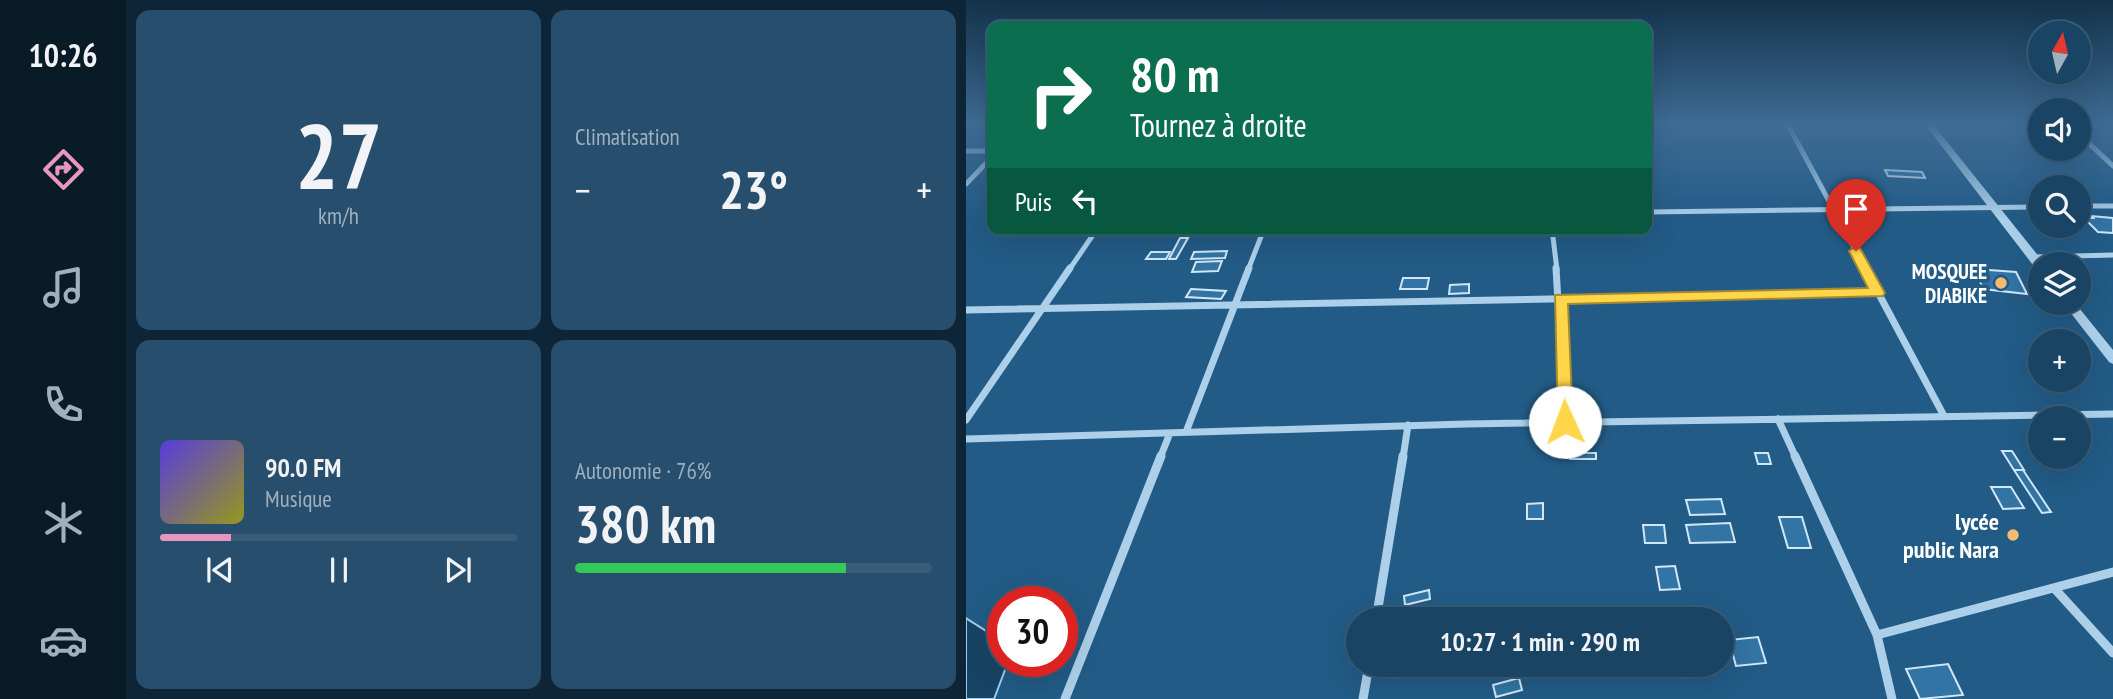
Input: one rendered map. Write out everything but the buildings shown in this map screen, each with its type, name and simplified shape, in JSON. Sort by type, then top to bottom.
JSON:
[{"type":"street","points":[[1804,156],[1944,416]]},
{"type":"street","points":[[1953,156],[2029,252]]},
{"type":"street","points":[[966,184],[987,162]]},
{"type":"street","points":[[2091,206],[2113,206]]},
{"type":"street","points":[[1652,212],[2028,207]]},
{"type":"street","points":[[966,420],[1093,235]]},
{"type":"street","points":[[1186,432],[1262,235]]},
{"type":"street","points":[[1553,235],[1560,299],[1565,422]]},
{"type":"street","points":[[2091,256],[2113,255]]},
{"type":"street","points":[[966,310],[1878,293]]},
{"type":"street","points":[[2078,315],[2113,359]]},
{"type":"street","points":[[966,439],[1408,425],[2113,414]]},
{"type":"street","points":[[1778,419],[1877,635],[1892,699]]},
{"type":"street","points":[[1378,607],[1408,425]]},
{"type":"street","points":[[1065,699],[1170,433]]},
{"type":"street","points":[[1877,635],[2113,572]]},
{"type":"street","points":[[2054,588],[2113,653]]},
{"type":"street","points":[[1363,699],[1367,677]]},
{"type":"water","points":[[966,618],[987,632],[987,677],[1002,677],[994,699],[966,699]]},
{"type":"place","name":"MOSQUEE DIABIKE","points":[[2001,283]]},
{"type":"place","name":"lycée public Nara","points":[[2013,535]]},
{"type":"route","points":[[1565,422],[1560,299],[1878,293],[1856,251]]}]
